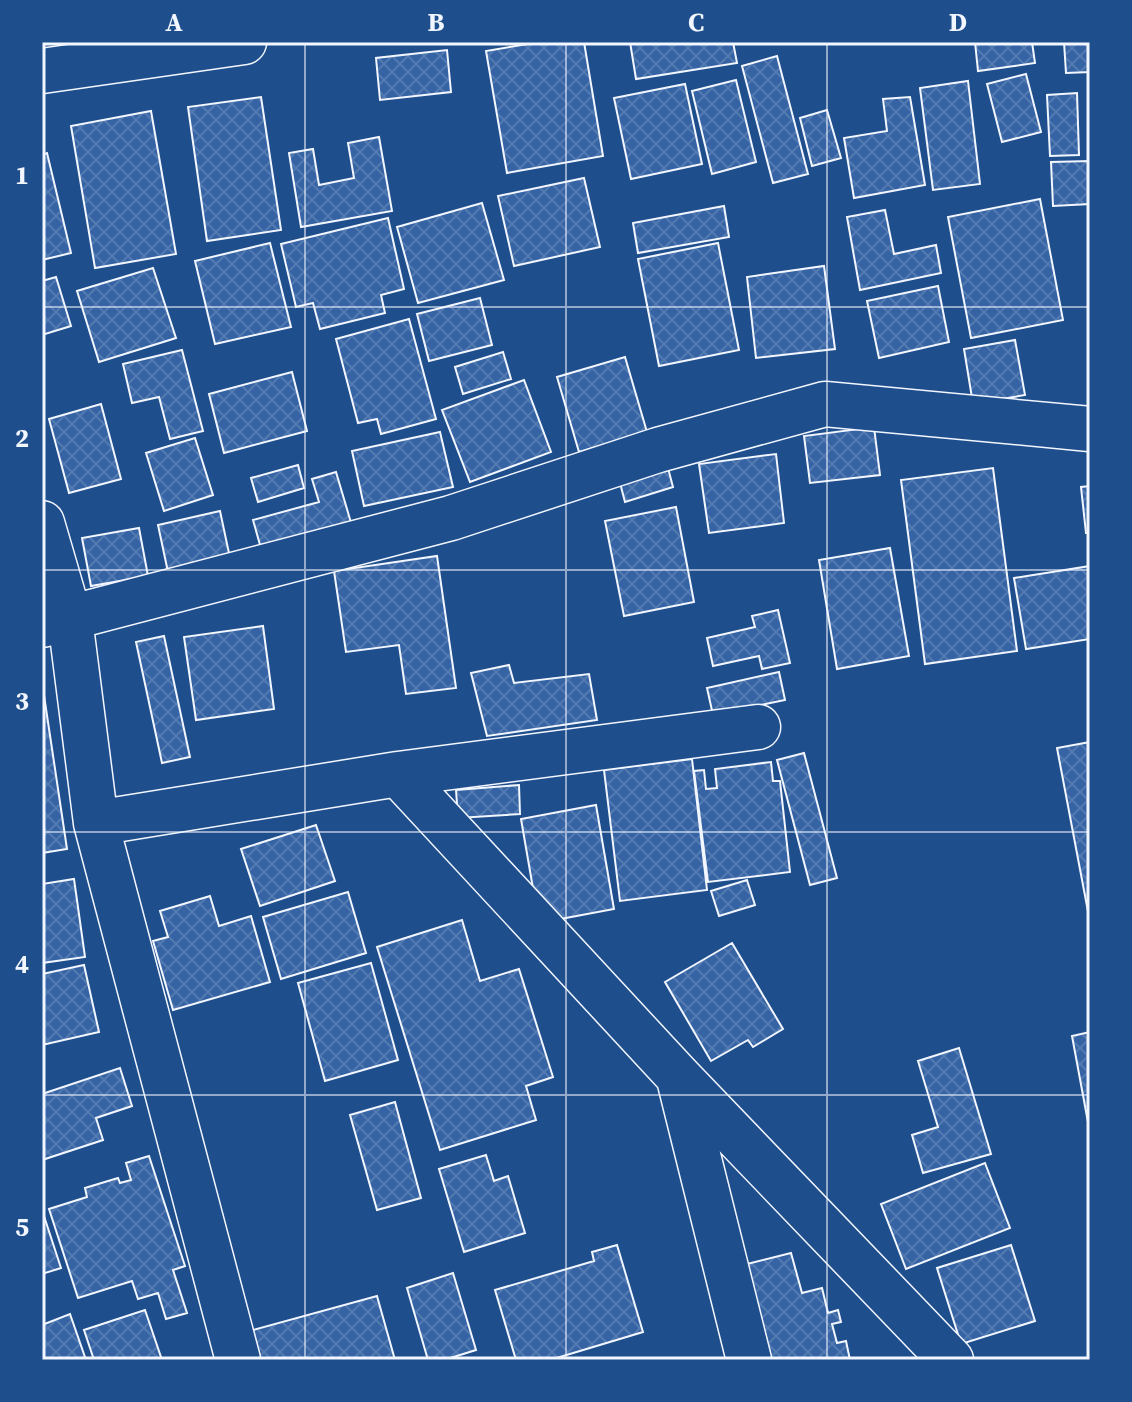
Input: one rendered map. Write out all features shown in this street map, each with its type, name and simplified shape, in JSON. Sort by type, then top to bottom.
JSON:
[{"type":"street","points":[[42,71],[244,42]]},
{"type":"street","points":[[56,622],[451,518],[658,450],[825,404],[1090,429]]},
{"type":"street","points":[[42,523],[56,622],[96,823],[238,1360]]},
{"type":"street","points":[[96,823],[398,774],[758,727]]},
{"type":"street","points":[[398,774],[678,1076],[951,1360]]},
{"type":"street","points":[[678,1076],[749,1360]]},
{"type":"building","points":[[540,42],[584,42],[603,156],[507,173],[486,51]]},
{"type":"building","points":[[630,42],[733,42],[737,63],[636,79]]},
{"type":"building","points":[[975,42],[1032,42],[1035,63],[978,71]]},
{"type":"building","points":[[1064,42],[1090,42],[1090,72],[1066,73]]},
{"type":"building","points":[[447,50],[451,92],[380,100],[376,58]]},
{"type":"building","points":[[777,56],[808,174],[773,183],[742,66]]},
{"type":"building","points":[[1026,74],[1041,132],[1002,142],[987,84]]},
{"type":"building","points":[[736,80],[756,162],[712,174],[692,91]]},
{"type":"building","points":[[968,81],[980,184],[933,190],[920,88]]},
{"type":"building","points":[[685,84],[702,164],[631,179],[614,98]]},
{"type":"building","points":[[1077,93],[1079,155],[1050,156],[1047,95]]},
{"type":"building","points":[[261,97],[281,230],[207,241],[188,107]]},
{"type":"building","points":[[910,97],[925,185],[854,198],[844,138],[887,131],[883,99]]},
{"type":"building","points":[[827,110],[841,158],[812,166],[800,118]]},
{"type":"building","points":[[151,111],[176,254],[95,268],[71,126]]},
{"type":"building","points":[[379,137],[392,211],[301,227],[289,153],[313,149],[319,185],[354,178],[348,143]]},
{"type":"building","points":[[47,153],[71,253],[42,260],[42,155]]},
{"type":"building","points":[[1090,161],[1090,204],[1053,206],[1051,162]]},
{"type":"building","points":[[584,178],[600,247],[514,266],[498,196]]},
{"type":"building","points":[[1040,199],[1063,320],[971,338],[948,217]]},
{"type":"building","points":[[482,203],[504,280],[418,303],[397,227]]},
{"type":"building","points":[[724,206],[729,237],[638,253],[633,223]]},
{"type":"building","points":[[885,210],[894,254],[936,245],[941,273],[860,290],[847,217]]},
{"type":"building","points":[[388,218],[404,289],[381,295],[385,313],[320,329],[313,303],[296,307],[281,244]]},
{"type":"building","points":[[270,243],[291,327],[215,344],[195,261]]},
{"type":"building","points":[[718,243],[739,350],[659,366],[638,259]]},
{"type":"building","points":[[824,266],[835,349],[756,358],[747,277]]},
{"type":"building","points":[[153,268],[176,338],[99,362],[77,291]]},
{"type":"building","points":[[56,277],[71,326],[42,335],[42,281]]},
{"type":"building","points":[[938,286],[949,342],[879,358],[867,301]]},
{"type":"building","points":[[480,298],[492,345],[429,361],[417,314]]},
{"type":"building","points":[[409,319],[436,419],[381,434],[377,419],[358,423],[336,339]]},
{"type":"building","points":[[1015,340],[1025,395],[973,404],[964,349]]},
{"type":"building","points":[[182,350],[203,431],[170,439],[159,397],[132,403],[123,364]]},
{"type":"building","points":[[503,352],[511,379],[463,394],[455,367]]},
{"type":"building","points":[[625,357],[647,432],[579,452],[557,377]]},
{"type":"building","points":[[292,372],[307,431],[224,453],[209,394]]},
{"type":"building","points":[[524,380],[551,452],[470,482],[442,410]]},
{"type":"building","points":[[101,404],[121,479],[69,493],[49,419]]},
{"type":"building","points":[[874,427],[880,475],[810,483],[804,436]]},
{"type":"building","points":[[440,432],[453,487],[364,506],[352,451]]},
{"type":"building","points":[[195,438],[213,495],[164,511],[146,453]]},
{"type":"building","points":[[776,454],[784,523],[709,533],[699,464]]},
{"type":"building","points":[[298,465],[304,488],[258,502],[251,478]]},
{"type":"building","points":[[668,468],[673,487],[625,502],[620,483]]},
{"type":"building","points":[[993,468],[1017,651],[925,664],[901,480]]},
{"type":"building","points":[[336,472],[352,526],[262,552],[253,520],[319,502],[312,479]]},
{"type":"building","points":[[1090,486],[1090,533],[1086,533],[1081,487]]},
{"type":"building","points":[[676,507],[694,602],[624,616],[605,521]]},
{"type":"building","points":[[220,511],[230,558],[168,572],[158,525]]},
{"type":"building","points":[[139,528],[148,576],[91,586],[82,538]]},
{"type":"building","points":[[890,548],[909,656],[837,669],[819,560]]},
{"type":"building","points":[[437,556],[456,688],[406,694],[399,645],[346,652],[334,571]]},
{"type":"building","points":[[1090,566],[1090,639],[1026,649],[1014,578]]},
{"type":"building","points":[[778,610],[790,663],[762,669],[759,656],[713,666],[707,638],[755,627],[752,616]]},
{"type":"building","points":[[263,626],[274,709],[196,720],[184,637]]},
{"type":"building","points":[[164,636],[190,757],[162,763],[136,642]]},
{"type":"building","points":[[509,665],[514,683],[589,674],[597,720],[487,736],[471,673]]},
{"type":"building","points":[[779,672],[785,700],[713,715],[707,688]]},
{"type":"building","points":[[42,682],[67,849],[42,853]]},
{"type":"building","points":[[1090,742],[1090,922],[1057,748]]},
{"type":"building","points":[[804,753],[837,878],[810,885],[777,760]]},
{"type":"building","points":[[692,759],[707,890],[620,901],[604,770]]},
{"type":"building","points":[[771,762],[773,781],[780,781],[790,872],[708,882],[694,771],[704,770],[706,789],[717,788],[715,769]]},
{"type":"building","points":[[519,785],[520,814],[458,818],[456,790]]},
{"type":"building","points":[[596,805],[614,909],[539,923],[521,819]]},
{"type":"building","points":[[316,825],[335,881],[260,906],[241,849]]},
{"type":"building","points":[[74,879],[85,957],[42,963],[42,884]]},
{"type":"building","points":[[747,880],[755,905],[719,916],[711,891]]},
{"type":"building","points":[[348,892],[366,953],[281,979],[263,917]]},
{"type":"building","points":[[210,896],[219,926],[251,916],[270,982],[173,1010],[153,941],[168,937],[160,911]]},
{"type":"building","points":[[462,920],[480,981],[519,969],[553,1077],[526,1086],[536,1120],[440,1150],[377,947]]},
{"type":"building","points":[[732,943],[783,1029],[753,1047],[748,1040],[711,1061],[665,982]]},
{"type":"building","points":[[371,963],[398,1060],[325,1081],[298,983]]},
{"type":"building","points":[[84,965],[99,1032],[42,1045],[42,974]]},
{"type":"building","points":[[1090,1032],[1090,1133],[1072,1036]]},
{"type":"building","points":[[959,1048],[991,1154],[923,1173],[912,1135],[938,1127],[918,1061]]},
{"type":"building","points":[[120,1068],[132,1106],[96,1118],[103,1140],[42,1160],[42,1094]]},
{"type":"building","points":[[395,1102],[421,1198],[377,1210],[350,1115]]},
{"type":"building","points":[[486,1155],[494,1181],[508,1176],[525,1233],[464,1252],[439,1169]]},
{"type":"building","points":[[149,1156],[185,1266],[173,1270],[187,1313],[166,1319],[158,1293],[138,1299],[132,1281],[78,1298],[49,1209],[87,1197],[85,1188],[118,1178],[120,1183],[131,1180],[126,1163]]},
{"type":"building","points":[[985,1163],[1010,1228],[906,1269],[881,1204]]},
{"type":"building","points":[[42,1210],[61,1268],[42,1274]]},
{"type":"building","points":[[617,1245],[643,1332],[550,1360],[516,1360],[495,1290],[594,1261],[592,1252]]},
{"type":"building","points":[[1011,1245],[1035,1321],[961,1344],[937,1268]]},
{"type":"building","points":[[791,1253],[802,1293],[822,1288],[828,1313],[838,1310],[841,1322],[832,1324],[837,1343],[846,1341],[850,1360],[767,1360],[743,1265]]},
{"type":"building","points":[[453,1273],[476,1350],[444,1360],[428,1360],[407,1288]]},
{"type":"building","points":[[377,1296],[395,1360],[250,1360],[242,1333]]},
{"type":"building","points":[[145,1310],[162,1360],[94,1360],[84,1330]]},
{"type":"building","points":[[70,1314],[86,1360],[42,1360],[42,1325]]}]
